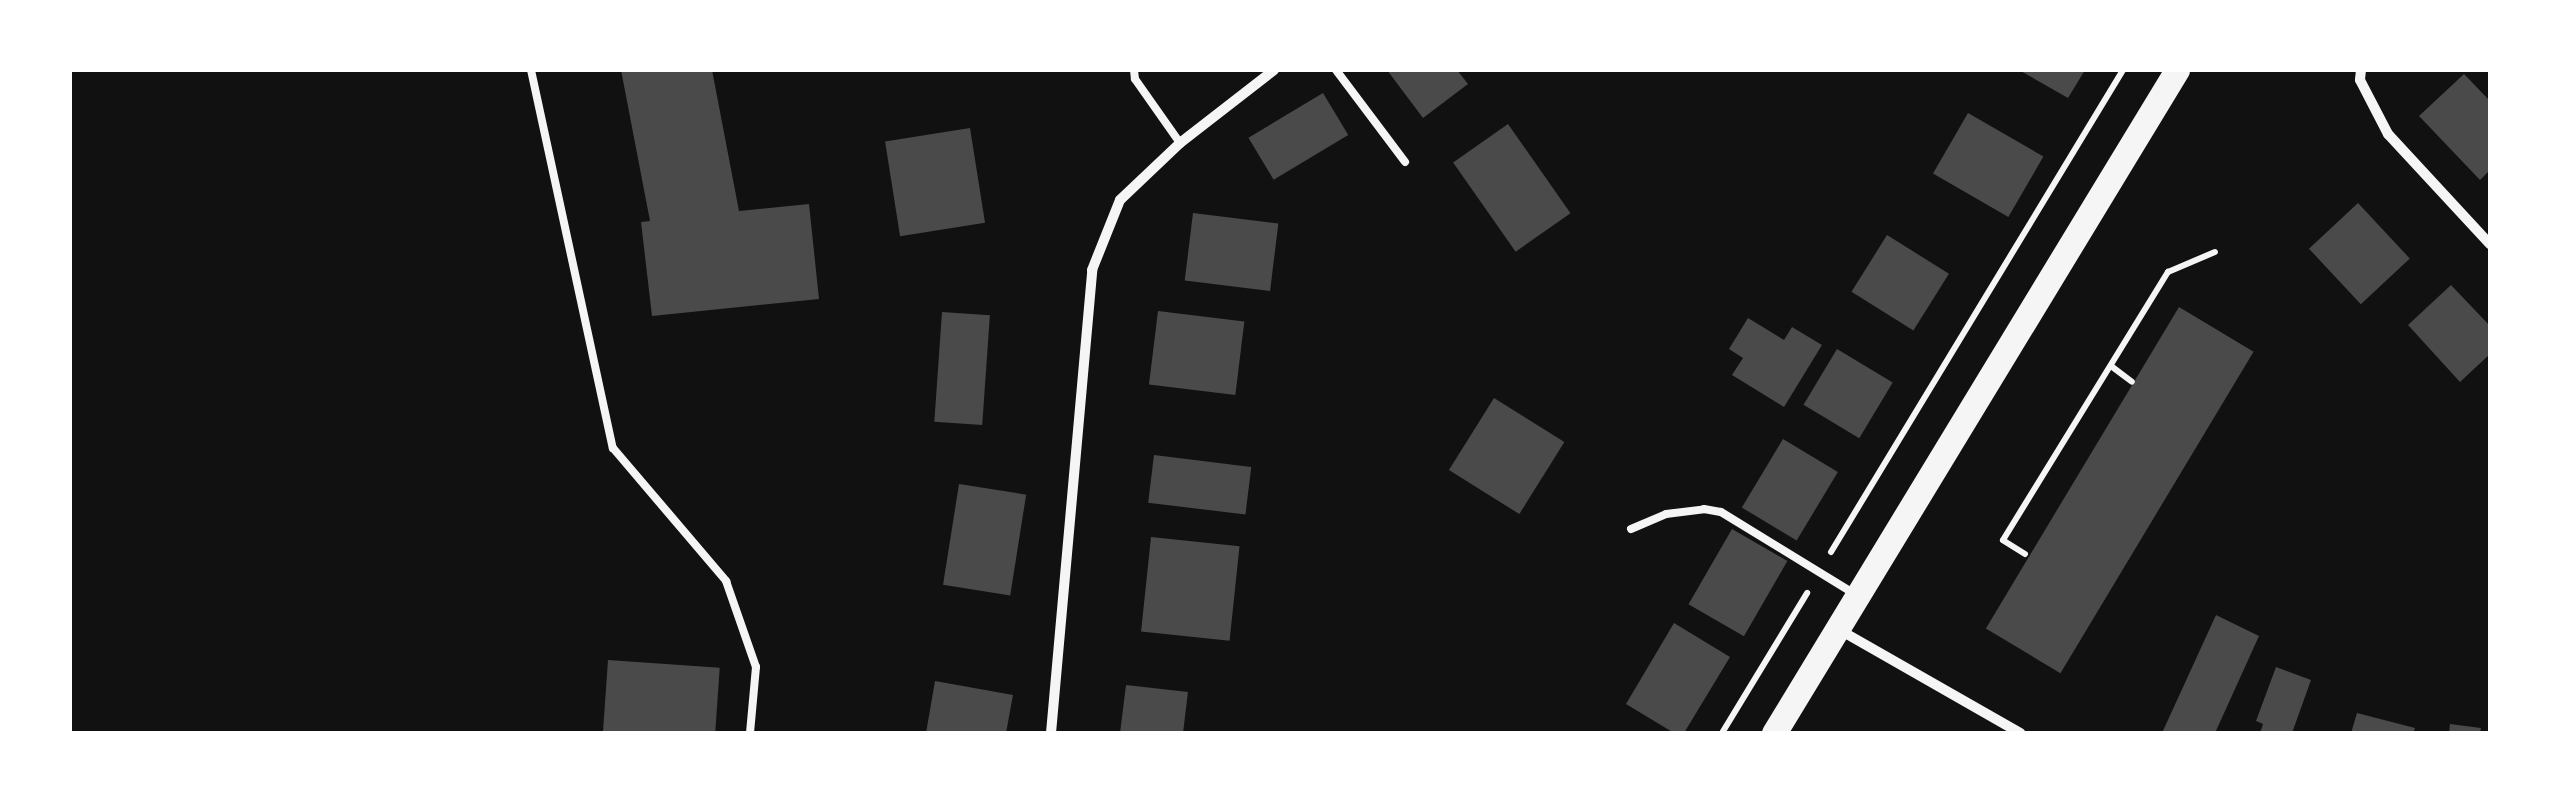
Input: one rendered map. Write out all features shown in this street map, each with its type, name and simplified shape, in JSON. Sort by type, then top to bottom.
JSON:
[{"type":"main road","points":[[1774,733],[2177,70]]},
{"type":"street","points":[[1051,733],[1092,270],[1120,200],[1180,143],[1274,70]]},
{"type":"street","points":[[2361,70],[2360,80],[2388,134],[2490,244]]},
{"type":"street","points":[[1837,629],[2020,733]]},
{"type":"lane","points":[[531,70],[614,448],[726,581],[756,667],[750,733]]},
{"type":"lane","points":[[1134,70],[1135,79],[1180,143]]},
{"type":"lane","points":[[1336,70],[1405,162]]},
{"type":"lane","points":[[1631,530],[1666,514],[1704,509],[1721,512],[1857,596]]},
{"type":"path","points":[[1722,733],[2123,70]]},
{"type":"path","points":[[2025,554],[2002,540],[2168,272],[2215,252]]},
{"type":"path","points":[[2111,366],[2132,382]]},
{"type":"building","points":[[621,70],[712,70],[739,211],[809,204],[819,299],[652,316],[641,222],[650,221]]},
{"type":"building","points":[[1387,70],[1457,70],[1468,84],[1423,118]]},
{"type":"building","points":[[2019,70],[2085,70],[2068,98]]},
{"type":"building","points":[[2464,74],[2490,101],[2490,170],[2480,180],[2419,116]]},
{"type":"building","points":[[1323,93],[1348,135],[1274,180],[1248,138]]},
{"type":"building","points":[[1968,113],[2043,156],[2008,217],[1933,174]]},
{"type":"building","points":[[1508,124],[1571,213],[1516,252],[1453,162]]},
{"type":"building","points":[[970,128],[985,223],[900,236],[885,141]]},
{"type":"building","points":[[2358,203],[2410,259],[2361,304],[2309,249]]},
{"type":"building","points":[[1193,213],[1278,223],[1270,291],[1185,280]]},
{"type":"building","points":[[1887,235],[1949,274],[1913,331],[1851,292]]},
{"type":"building","points":[[2451,285],[2490,326],[2490,354],[2460,382],[2408,325]]},
{"type":"building","points":[[2179,307],[2254,352],[2060,673],[1986,628]]},
{"type":"building","points":[[1158,311],[1244,322],[1235,395],[1149,384]]},
{"type":"building","points":[[942,312],[990,315],[982,425],[934,422]]},
{"type":"building","points":[[1748,318],[1784,340],[1792,327],[1822,345],[1784,407],[1732,375],[1743,358],[1729,349]]},
{"type":"building","points":[[1837,349],[1893,382],[1859,438],[1804,405]]},
{"type":"building","points":[[1494,398],[1564,442],[1519,514],[1449,470]]},
{"type":"building","points":[[1783,439],[1838,472],[1797,541],[1742,508]]},
{"type":"building","points":[[1154,455],[1251,467],[1245,515],[1148,503]]},
{"type":"building","points":[[959,484],[1026,495],[1010,595],[943,585]]},
{"type":"building","points":[[1732,529],[1787,561],[1744,636],[1688,604]]},
{"type":"building","points":[[1151,537],[1240,546],[1230,641],[1141,631]]},
{"type":"building","points":[[2216,615],[2259,636],[2215,733],[2162,733]]},
{"type":"building","points":[[1674,623],[1730,657],[1684,733],[1674,733],[1626,704]]},
{"type":"building","points":[[608,660],[720,668],[715,733],[603,733]]},
{"type":"building","points":[[2276,667],[2311,680],[2292,733],[2260,733],[2263,724],[2256,721]]},
{"type":"building","points":[[935,681],[1013,695],[1006,733],[926,733]]},
{"type":"building","points":[[1126,685],[1188,692],[1183,733],[1120,733]]},
{"type":"building","points":[[2357,713],[2415,728],[2413,733],[2351,733]]},
{"type":"building","points":[[2450,724],[2481,728],[2480,733],[2449,733]]}]
